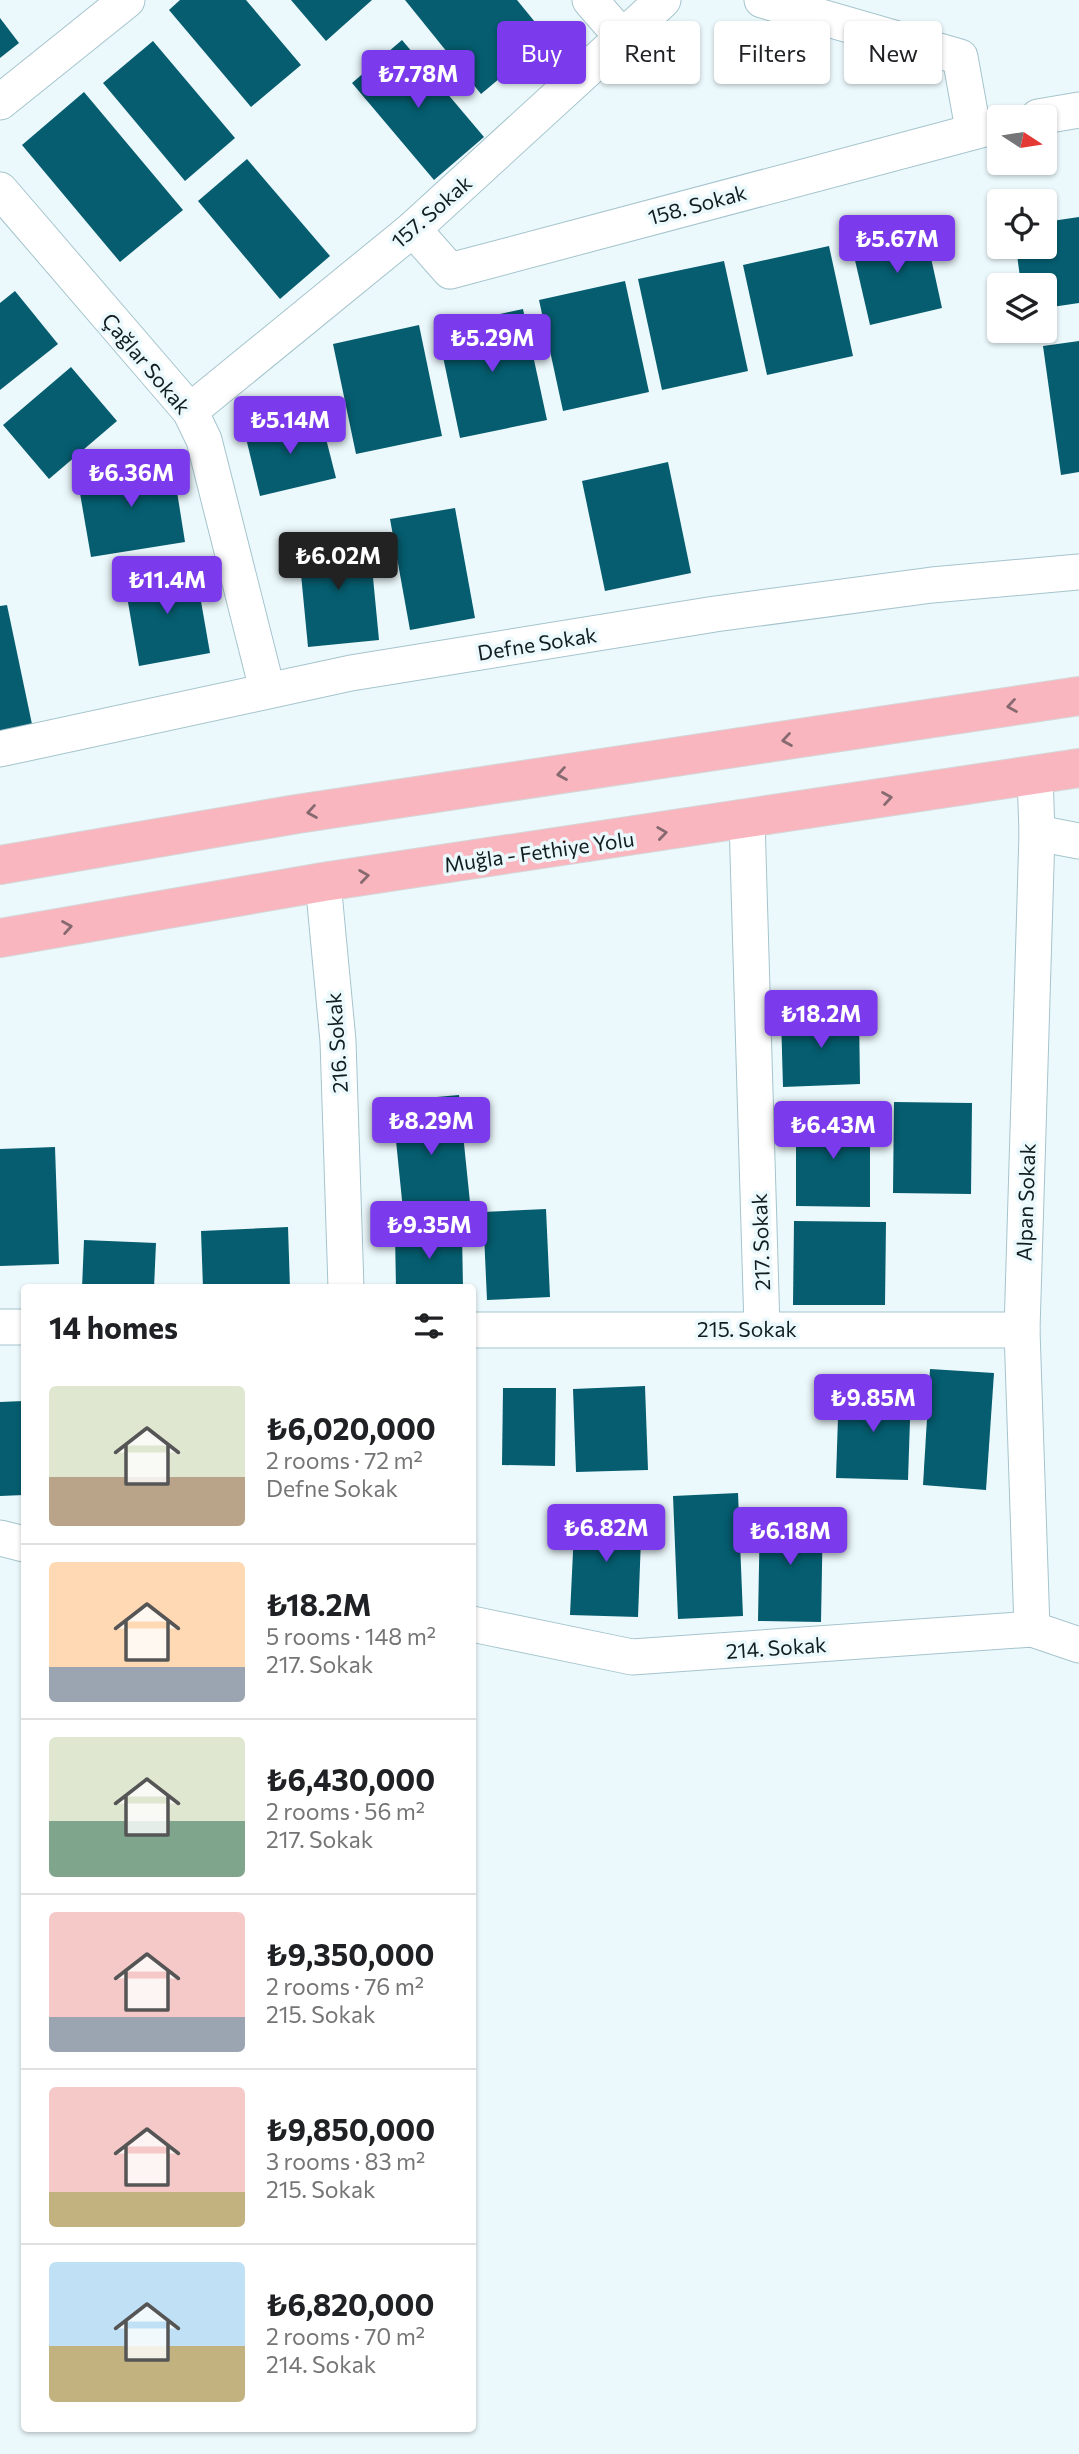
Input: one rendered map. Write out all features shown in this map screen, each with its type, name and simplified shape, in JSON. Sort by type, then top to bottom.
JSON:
[{"type":"highway","points":[[0,865],[297,814],[1079,696]]},
{"type":"highway","name":"Muğla - Fethiye Yolu","points":[[0,938],[323,882],[1079,768]]},
{"type":"street","points":[[0,102],[127,0]]},
{"type":"street","points":[[590,0],[608,21]]},
{"type":"street","name":"157. Sokak","points":[[641,21],[663,0]]},
{"type":"street","points":[[762,0],[960,57],[986,127]]},
{"type":"street","name":"157. Sokak","points":[[190,411],[413,229],[600,59]]},
{"type":"street","points":[[1057,114],[1079,110]]},
{"type":"street","name":"158. Sokak","points":[[413,229],[450,271],[986,127]]},
{"type":"street","name":"Çağlar Sokak","points":[[0,190],[190,411],[204,440],[267,689]]},
{"type":"street","name":"Defne Sokak","points":[[0,748],[267,689],[715,614],[932,585],[1079,572]]},
{"type":"street","name":"Alpan Sokak","points":[[1032,1629],[1022,1330],[1037,833],[1035,775]]},
{"type":"street","name":"217. Sokak","points":[[747,820],[762,1328]]},
{"type":"street","points":[[1037,833],[1079,841]]},
{"type":"street","name":"216. Sokak","points":[[323,882],[338,1041],[346,1284]]},
{"type":"street","points":[[0,1327],[21,1327]]},
{"type":"street","name":"215. Sokak","points":[[476,1330],[1022,1330]]},
{"type":"street","points":[[0,1538],[21,1543]]},
{"type":"street","name":"214. Sokak","points":[[476,1625],[632,1657],[1032,1629],[1079,1645]]},
{"type":"building","points":[[180,0],[246,0],[301,65],[251,107],[169,10]]},
{"type":"building","points":[[291,0],[372,0],[326,41]]},
{"type":"building","points":[[405,0],[517,0],[534,21],[497,21],[497,81],[481,94]]},
{"type":"building","points":[[0,18],[19,43],[0,58]]},
{"type":"building","points":[[402,40],[484,137],[434,180],[352,83]]},
{"type":"building","points":[[153,41],[235,138],[185,181],[103,83]]},
{"type":"building","points":[[84,92],[183,210],[120,262],[22,145]]},
{"type":"building","points":[[247,159],[330,256],[280,299],[198,201]]},
{"type":"building","points":[[1079,217],[1079,303],[1057,306],[1057,273],[1019,273],[1018,259],[1057,259],[1057,220]]},
{"type":"building","points":[[924,226],[942,308],[870,325],[851,243]]},
{"type":"building","points":[[829,246],[853,356],[767,375],[743,265]]},
{"type":"building","points":[[724,261],[748,371],[662,390],[638,279]]},
{"type":"building","points":[[625,281],[649,392],[563,411],[539,300]]},
{"type":"building","points":[[15,291],[58,344],[0,390],[0,303]]},
{"type":"building","points":[[523,309],[547,420],[460,438],[437,328]]},
{"type":"building","points":[[419,325],[442,436],[356,454],[333,344]]},
{"type":"building","points":[[1079,341],[1079,472],[1061,475],[1043,346]]},
{"type":"building","points":[[71,367],[117,421],[49,479],[3,425]]},
{"type":"building","points":[[320,415],[336,478],[260,496],[245,434]]},
{"type":"building","points":[[172,460],[185,542],[91,557],[77,476]]},
{"type":"building","points":[[668,462],[691,573],[605,591],[582,481]]},
{"type":"building","points":[[455,508],[475,618],[410,630],[390,519]]},
{"type":"building","points":[[369,536],[379,640],[308,647],[298,543]]},
{"type":"building","points":[[195,567],[210,653],[139,666],[124,579]]},
{"type":"building","points":[[7,605],[33,729],[0,735],[0,606]]},
{"type":"building","points":[[859,1014],[860,1084],[783,1087],[781,1017]]},
{"type":"building","points":[[459,1095],[471,1212],[404,1220],[392,1101]]},
{"type":"building","points":[[894,1102],[972,1103],[971,1194],[893,1193]]},
{"type":"building","points":[[796,1116],[870,1116],[870,1207],[796,1206]]},
{"type":"building","points":[[55,1147],[59,1264],[0,1266],[0,1149]]},
{"type":"building","points":[[546,1209],[550,1297],[487,1300],[483,1212]]},
{"type":"building","points":[[794,1221],[886,1222],[885,1305],[793,1305]]},
{"type":"building","points":[[288,1227],[290,1284],[203,1284],[201,1231]]},
{"type":"building","points":[[462,1233],[463,1284],[396,1284],[395,1234]]},
{"type":"building","points":[[84,1240],[156,1243],[154,1284],[82,1284]]},
{"type":"building","points":[[930,1369],[994,1373],[986,1490],[923,1485]]},
{"type":"building","points":[[645,1386],[648,1470],[576,1472],[573,1389]]},
{"type":"building","points":[[839,1387],[911,1390],[908,1480],[836,1478]]},
{"type":"building","points":[[503,1388],[556,1388],[555,1466],[502,1465]]},
{"type":"building","points":[[21,1401],[21,1495],[0,1496],[0,1402]]},
{"type":"building","points":[[738,1493],[743,1616],[678,1619],[673,1496]]},
{"type":"building","points":[[575,1510],[642,1513],[638,1617],[570,1615]]},
{"type":"building","points":[[760,1511],[823,1512],[821,1622],[758,1621]]}]
